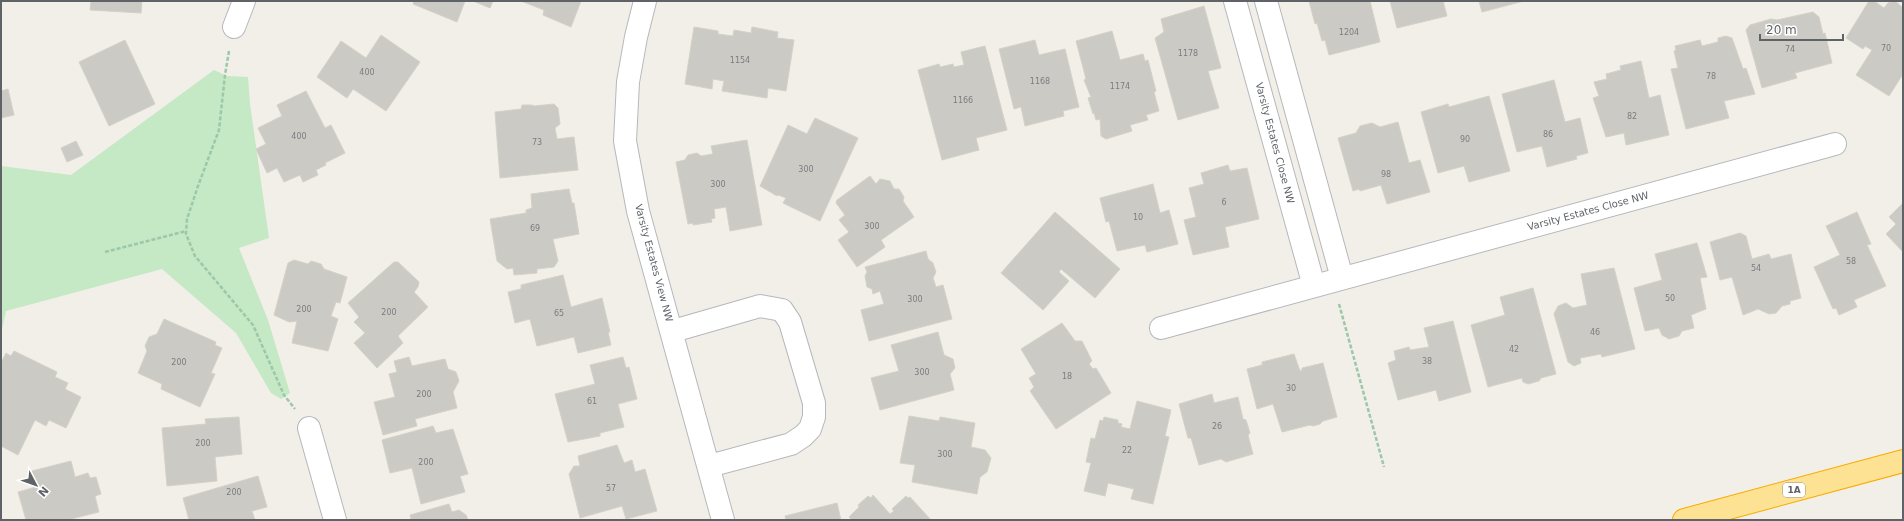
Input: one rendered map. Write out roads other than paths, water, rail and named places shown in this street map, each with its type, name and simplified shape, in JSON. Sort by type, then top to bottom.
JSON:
[{"type":"highway","name":"1A","points":[[1684,520],[1903,461]]},
{"type":"street","points":[[234,27],[244,1]]},
{"type":"street","name":"Varsity Estates View NW","points":[[645,1],[636,37],[628,82],[626,141],[638,211],[723,520]]},
{"type":"street","name":"Varsity Estates Close NW","points":[[1235,1],[1328,282]]},
{"type":"street","points":[[1266,1],[1328,282]]},
{"type":"street","name":"Varsity Estates Close NW","points":[[1161,328],[1835,144]]},
{"type":"street","points":[[672,331],[760,306],[782,310],[790,322],[814,403],[814,417],[810,429],[803,436],[790,444],[709,466]]},
{"type":"street","points":[[310,428],[335,520]]}]
